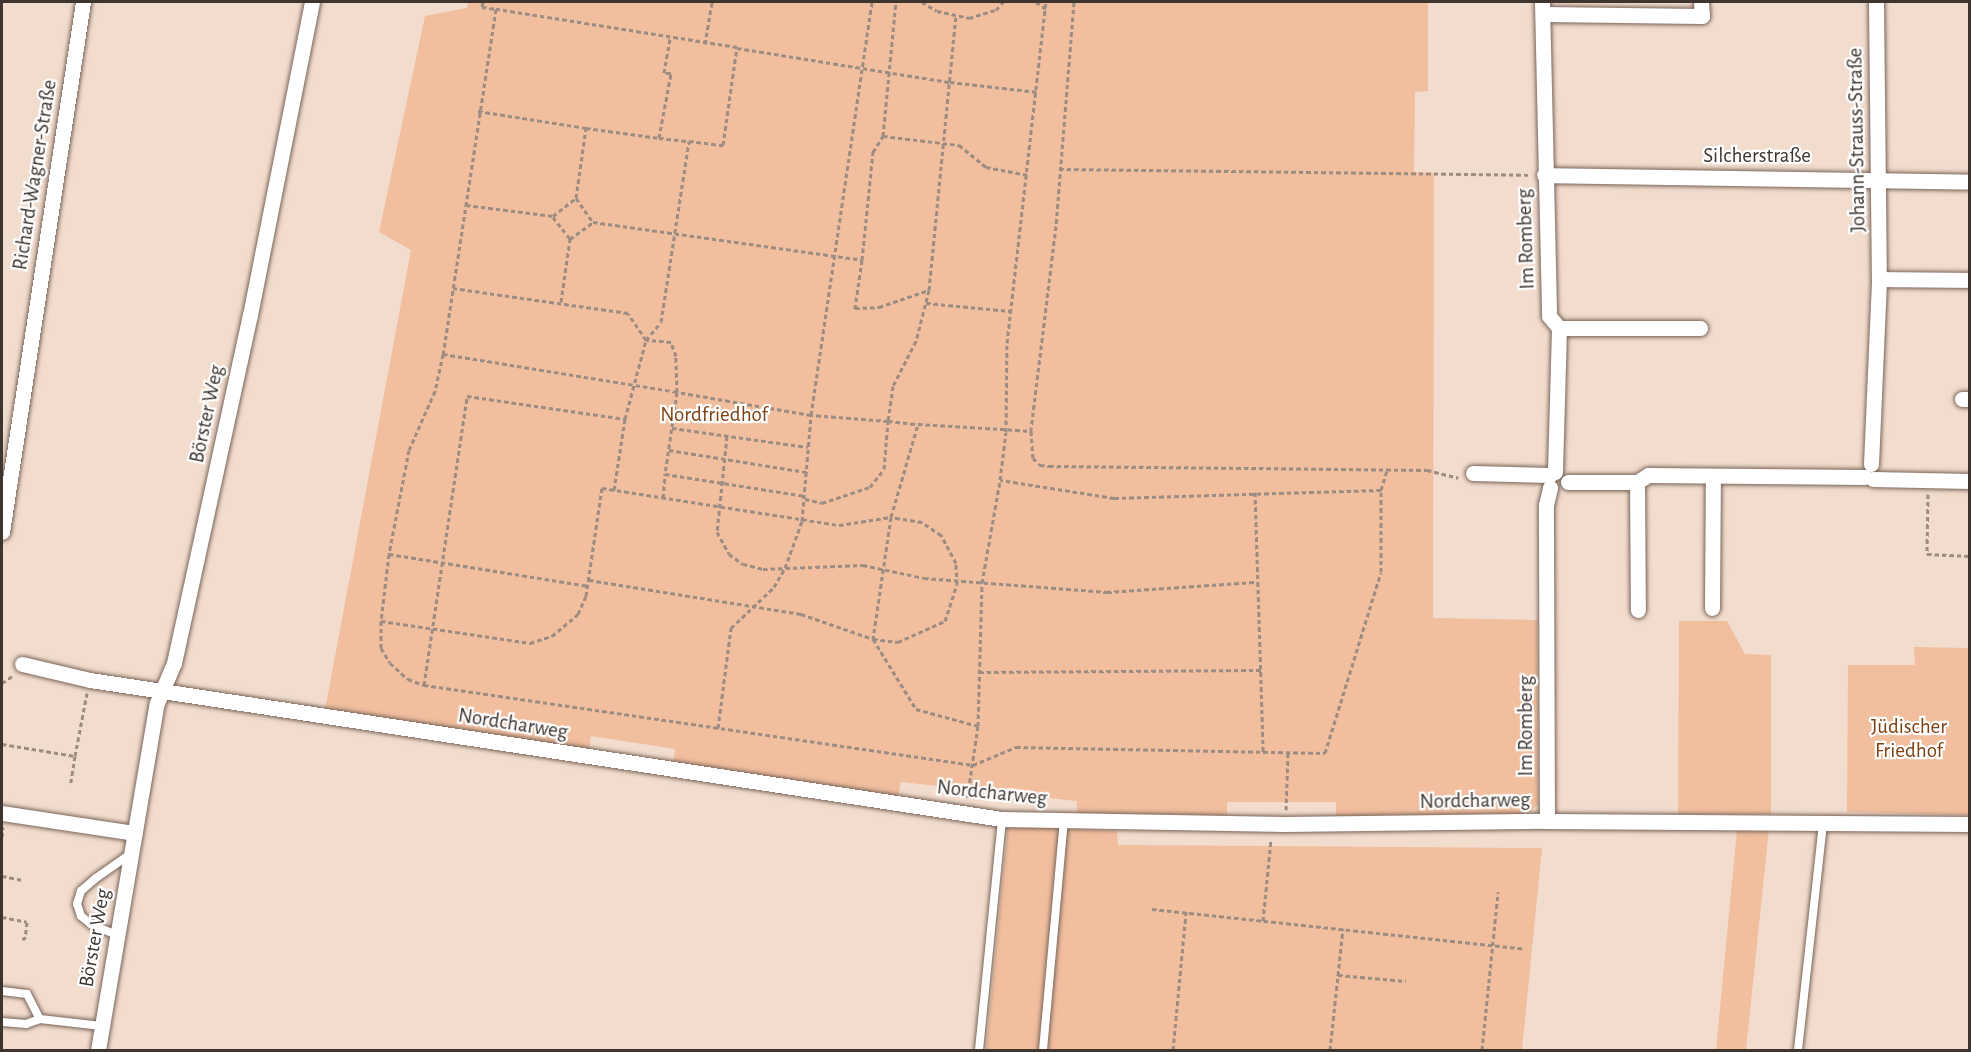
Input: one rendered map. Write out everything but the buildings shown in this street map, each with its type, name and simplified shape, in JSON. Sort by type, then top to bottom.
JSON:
[{"type":"street","name":"Richard-Wagner-Straße","points":[[2,532],[83,2]]},
{"type":"street","name":"Börster Weg","points":[[98,1050],[157,703],[174,663],[250,315],[312,2]]},
{"type":"street","points":[[1542,8],[1702,16],[1701,2]]},
{"type":"street","name":"Johann-Strauss-Straße","points":[[1870,473],[1879,279],[1876,2]]},
{"type":"street","name":"Im Romberg","points":[[1542,8],[1544,175],[1550,316],[1559,328],[1552,478],[1546,504],[1547,821]]},
{"type":"street","name":"Silcherstraße","points":[[1544,175],[1877,178],[1970,182]]},
{"type":"street","points":[[1879,279],[1970,280]]},
{"type":"street","points":[[1559,328],[1700,328]]},
{"type":"street","points":[[1473,473],[1552,478],[1566,476],[1568,482],[1637,482],[1648,475],[1713,477],[1870,473],[1928,480],[1970,481]]},
{"type":"street","points":[[1712,608],[1713,477]]},
{"type":"street","points":[[1637,482],[1638,610]]},
{"type":"street","name":"Nordcharweg","points":[[22,664],[90,680],[1002,819],[1279,824],[1547,821],[1970,824]]},
{"type":"street","points":[[2,813],[134,833]]},
{"type":"lane","points":[[979,1050],[1002,819]]},
{"type":"lane","points":[[1043,1050],[1064,821]]},
{"type":"lane","points":[[1798,1050],[1822,822]]},
{"type":"lane","points":[[117,934],[92,926],[81,916],[77,904],[88,885],[131,854]]},
{"type":"lane","points":[[2,991],[27,994],[40,1019]]},
{"type":"lane","points":[[2,1022],[26,1024],[40,1019],[102,1026]]},
{"type":"path","points":[[483,2],[482,7],[705,44],[737,47],[950,82],[1038,92]]},
{"type":"path","points":[[705,44],[712,2]]},
{"type":"path","points":[[718,728],[730,628],[753,604],[774,587],[785,568],[802,521],[811,415],[837,258],[872,2]]},
{"type":"path","points":[[896,2],[884,136],[873,152],[855,308],[879,308],[929,290]]},
{"type":"path","points":[[922,2],[956,17],[983,15],[996,10],[1003,2]]},
{"type":"path","points":[[1036,2],[1046,9]]},
{"type":"path","points":[[965,813],[974,765],[978,726],[982,583],[1006,432],[1011,311],[1038,92],[1046,2]]},
{"type":"path","points":[[1074,2],[1056,226],[1031,431],[1033,458],[1040,465],[1427,470],[1457,478],[1473,473]]},
{"type":"path","points":[[496,9],[478,111],[443,354],[435,392],[409,450],[389,554],[381,621],[381,648],[390,663],[408,679],[424,685],[974,765],[1016,747],[1324,753],[1381,572],[1381,490],[1388,470]]},
{"type":"path","points":[[665,474],[805,498],[822,503],[870,487],[884,469],[893,386],[916,341],[929,290],[956,17]]},
{"type":"path","points":[[659,138],[670,73],[664,73],[670,38]]},
{"type":"path","points":[[478,111],[586,128],[723,145],[737,47]]},
{"type":"path","points":[[586,128],[576,198],[593,222]]},
{"type":"path","points":[[884,136],[944,141],[969,151],[986,167],[1028,175]]},
{"type":"path","points":[[614,490],[632,387],[646,340],[661,322],[689,141]]},
{"type":"path","points":[[1059,169],[1544,175]]},
{"type":"path","points":[[466,205],[553,216],[576,198]]},
{"type":"path","points":[[553,216],[570,239],[561,302]]},
{"type":"path","points":[[570,239],[593,222],[862,260]]},
{"type":"path","points":[[453,288],[628,313],[646,340]]},
{"type":"path","points":[[926,303],[1011,311]]},
{"type":"path","points":[[646,340],[671,342],[676,356],[677,392],[663,498]]},
{"type":"path","points":[[443,354],[811,415],[1006,432],[1031,431]]},
{"type":"path","points":[[424,685],[466,396],[625,419]]},
{"type":"path","points":[[918,424],[891,517],[881,567],[873,639],[916,709],[978,726]]},
{"type":"path","points":[[672,428],[808,447]]},
{"type":"path","points":[[727,436],[717,508],[717,532],[729,555],[742,564],[785,568],[881,567],[924,578],[1107,592],[1260,582],[1263,752]]},
{"type":"path","points":[[669,450],[806,472]]},
{"type":"path","points":[[1000,480],[1114,498],[1381,490]]},
{"type":"path","points":[[1928,480],[1927,554],[1970,556]]},
{"type":"path","points":[[381,621],[432,631],[530,643],[552,636],[578,614],[588,586],[602,488],[717,508],[839,525],[891,517],[922,522],[941,535],[956,563],[957,580],[945,621],[898,642],[873,639],[801,614],[753,604],[589,580]]},
{"type":"path","points":[[1255,492],[1255,582]]},
{"type":"path","points":[[389,554],[441,565],[588,586]]},
{"type":"path","points":[[979,672],[1262,670]]},
{"type":"path","points":[[70,786],[90,680]]},
{"type":"path","points":[[2,744],[75,756]]},
{"type":"path","points":[[1263,921],[1288,753]]},
{"type":"path","points":[[2,876],[23,880]]},
{"type":"path","points":[[1482,1050],[1498,892]]},
{"type":"path","points":[[1152,909],[1525,948]]},
{"type":"path","points":[[1173,1050],[1186,912]]},
{"type":"path","points":[[2,917],[27,922],[25,939],[22,938]]},
{"type":"path","points":[[1330,1050],[1343,929]]},
{"type":"path","points":[[1338,975],[1406,981]]},
{"type":"green space","name":"Nordfriedhof","points":[[468,2],[1428,2],[1428,91],[1415,92],[1414,172],[1434,173],[1433,618],[1537,620],[1538,804],[1531,811],[1520,815],[1336,817],[1336,802],[1227,802],[1227,817],[1077,816],[1077,801],[901,782],[898,797],[673,764],[675,749],[591,736],[589,752],[325,710],[411,250],[379,232],[425,16],[467,8]]},
{"type":"green space","points":[[1679,621],[1727,621],[1745,654],[1771,655],[1771,814],[1678,814]]},
{"type":"green space","name":"Jüdischer Friedhof","points":[[1914,647],[1969,648],[1969,815],[1847,812],[1848,665],[1915,665]]},
{"type":"green space","points":[[1008,826],[1117,831],[1118,845],[1542,848],[1522,1050],[986,1050]]},
{"type":"green space","points":[[1769,829],[1746,1050],[1716,1050],[1737,830]]}]
